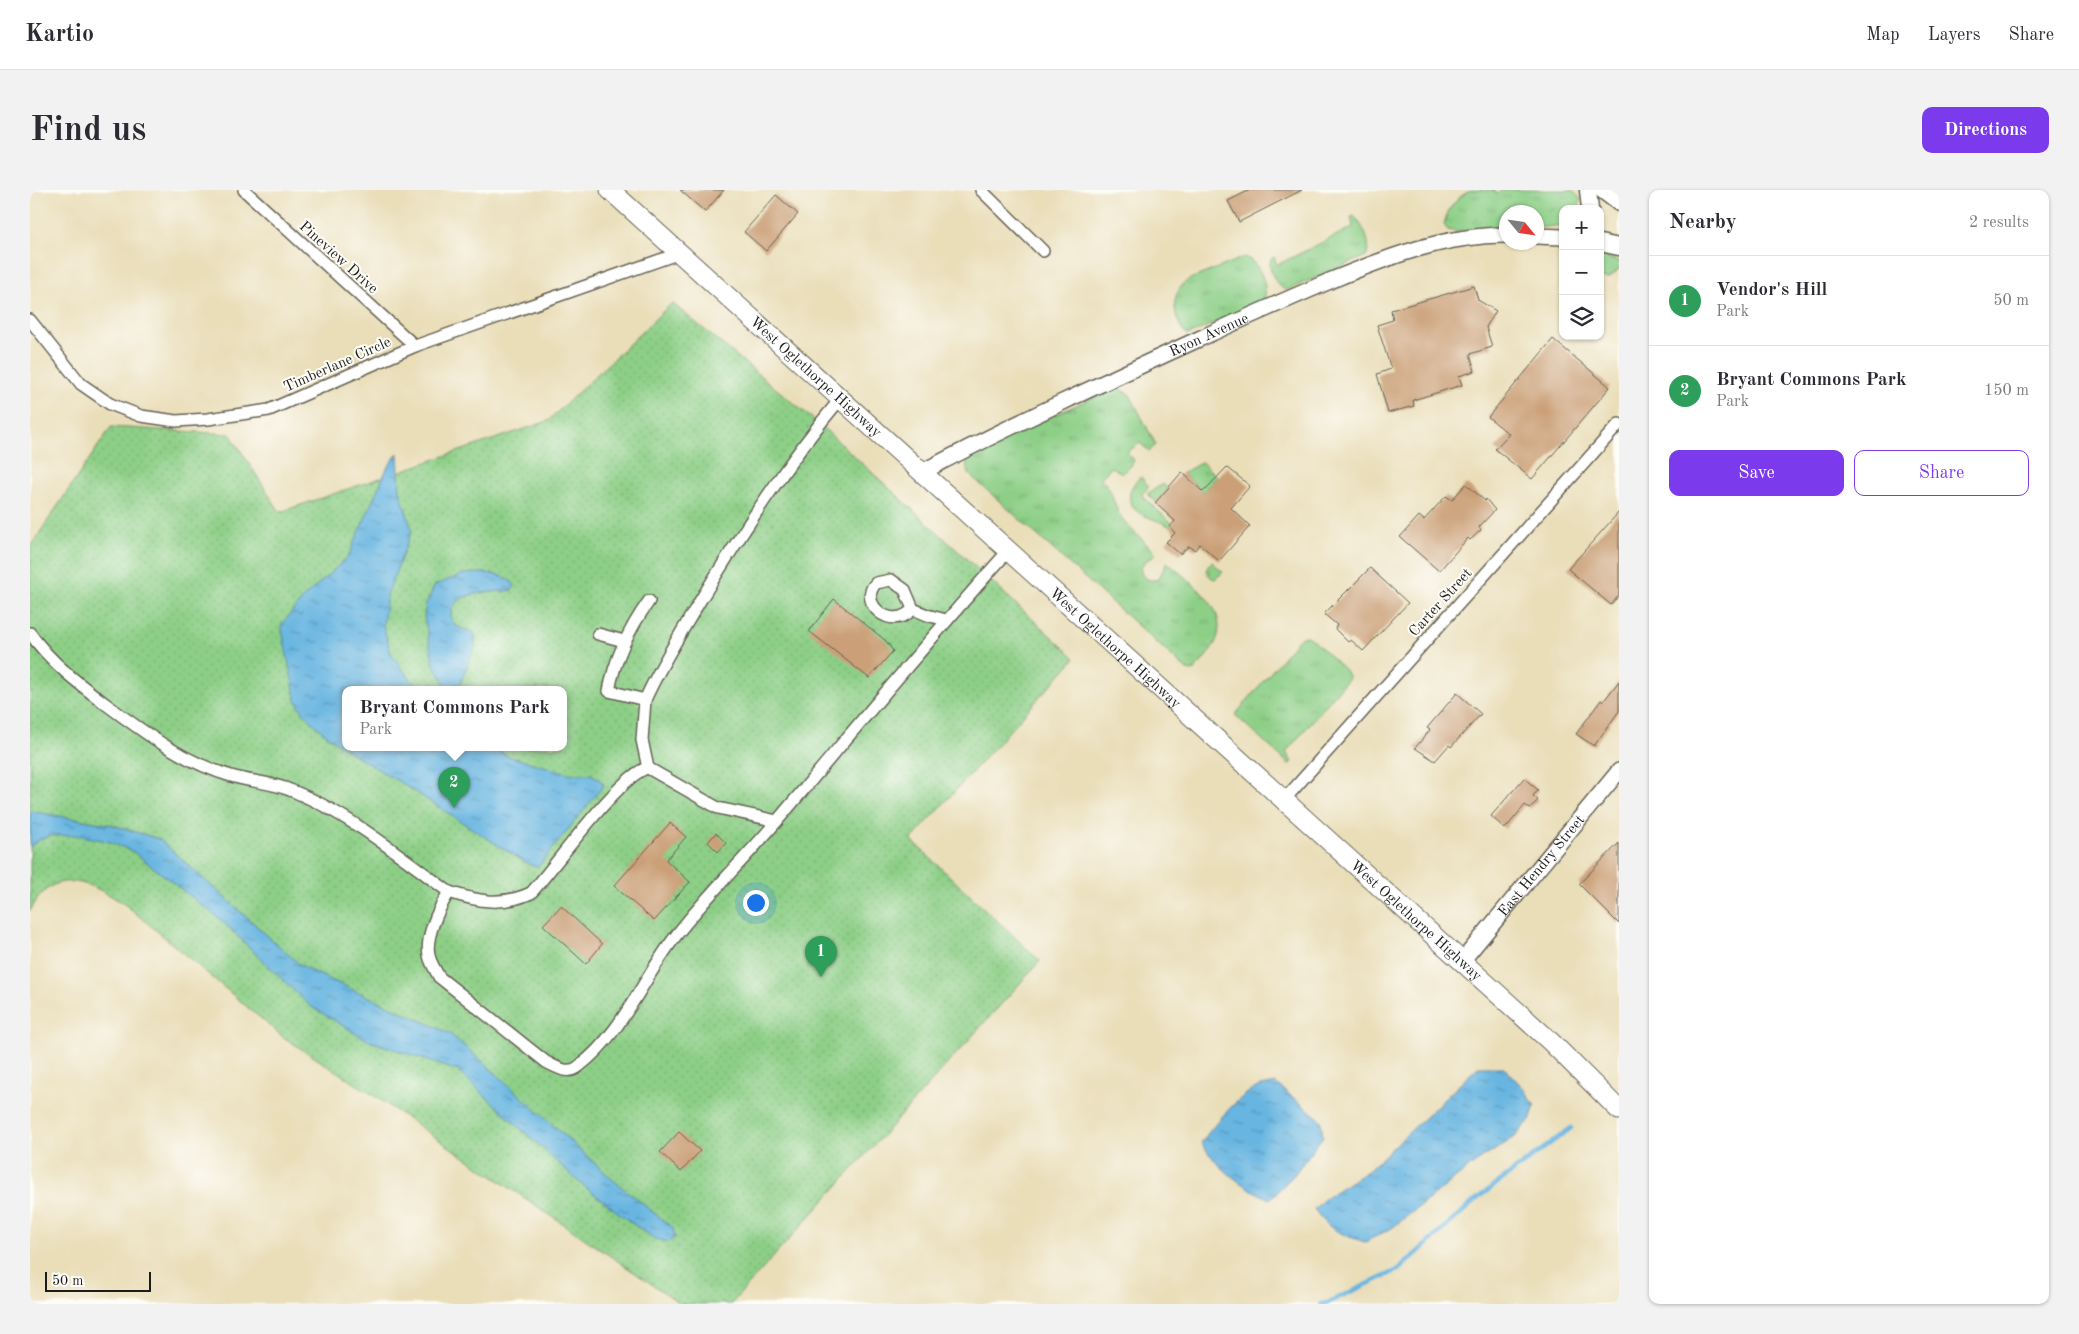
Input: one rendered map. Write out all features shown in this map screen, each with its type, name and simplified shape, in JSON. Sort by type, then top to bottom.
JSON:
[{"type":"highway","name":"West Oglethorpe Highway","points":[[610,190],[1552,1042],[1619,1110]]},
{"type":"main road","points":[[1588,190],[1590,205]]},
{"type":"main road","points":[[1602,190],[1619,203]]},
{"type":"main road","points":[[1604,244],[1619,247]]},
{"type":"street","name":"Pineview Drive","points":[[244,190],[415,346]]},
{"type":"street","points":[[981,190],[1043,250]]},
{"type":"street","name":"Ryon Avenue","points":[[922,472],[1003,429],[1261,310],[1383,259],[1408,250],[1445,242],[1499,236]]},
{"type":"street","points":[[1544,237],[1559,238]]},
{"type":"street","name":"Timberlane Circle","points":[[30,320],[81,384],[110,404],[141,416],[176,421],[208,419],[269,410],[415,346],[680,253]]},
{"type":"street","points":[[648,768],[642,740],[645,700],[678,639],[744,530],[819,424],[841,398]]},
{"type":"street","name":"Carter Street","points":[[1284,800],[1619,424]]},
{"type":"street","points":[[449,892],[439,908],[430,931],[429,958],[440,977],[546,1062],[567,1071],[576,1069],[596,1052],[628,1009],[674,938],[777,821],[946,620],[1009,550]]},
{"type":"street","points":[[645,700],[609,691],[624,640],[649,601]]},
{"type":"street","points":[[913,609],[946,620]]},
{"type":"street","points":[[30,633],[50,658],[66,673],[161,745],[204,766],[231,776],[269,783],[314,801],[376,840],[449,892],[479,901],[515,900],[531,893],[616,791],[638,771],[648,768],[718,808],[777,821]]},
{"type":"street","points":[[598,634],[624,640]]},
{"type":"street","name":"East Hendry Street","points":[[1462,961],[1619,771]]},
{"type":"green space","points":[[1470,190],[1493,190],[1498,194],[1502,190],[1572,190],[1581,199],[1579,205],[1559,205],[1559,225],[1544,227],[1544,205],[1499,205],[1499,229],[1458,232],[1448,230],[1444,225],[1445,219],[1450,209],[1460,197]]},
{"type":"green space","points":[[1354,216],[1361,224],[1368,241],[1366,256],[1287,290],[1283,289],[1276,282],[1270,268],[1271,259],[1274,257],[1277,265],[1353,227],[1351,217]]},
{"type":"green space","points":[[1604,256],[1618,261],[1619,269],[1609,278],[1604,277]]},
{"type":"green space","points":[[1245,257],[1255,264],[1262,276],[1265,289],[1264,301],[1188,335],[1186,334],[1175,311],[1175,300],[1179,289],[1188,280]]},
{"type":"green space","points":[[672,303],[819,424],[1075,658],[911,840],[1040,961],[731,1304],[681,1304],[373,1095],[283,1037],[127,906],[99,889],[77,882],[56,884],[47,889],[37,899],[30,911],[30,547],[111,427],[230,434],[280,512],[548,421]]},
{"type":"green space","points":[[1119,388],[1130,395],[1156,445],[1149,451],[1140,443],[1127,452],[1134,460],[1131,466],[1122,473],[1111,467],[1101,478],[1110,490],[1118,513],[1128,526],[1156,553],[1141,567],[1142,575],[1149,580],[1158,580],[1167,562],[1200,591],[1210,602],[1216,614],[1219,626],[1217,640],[1193,671],[1187,670],[968,473],[967,462],[973,453],[1111,389]]},
{"type":"green space","points":[[1202,462],[1217,477],[1203,492],[1183,473]]},
{"type":"green space","points":[[1141,477],[1149,487],[1142,494],[1143,497],[1173,524],[1170,527],[1137,512],[1133,507],[1130,501],[1130,493],[1134,484]]},
{"type":"green space","points":[[1163,484],[1168,489],[1156,502],[1147,494]]},
{"type":"green space","points":[[1212,562],[1223,572],[1215,579],[1207,572],[1207,568]]},
{"type":"green space","points":[[1306,636],[1312,639],[1345,670],[1349,678],[1286,752],[1292,762],[1289,764],[1235,715],[1297,641]]},
{"type":"water","points":[[398,453],[400,491],[412,530],[387,595],[383,625],[391,654],[416,686],[342,686],[342,746],[315,725],[303,712],[296,700],[281,625],[305,596],[348,557],[387,468]]},
{"type":"water","points":[[464,574],[495,574],[505,577],[515,586],[512,590],[470,595],[456,603],[451,613],[453,622],[459,627],[475,634],[475,646],[459,686],[444,686],[445,684],[434,665],[424,617],[426,604],[435,585]]},
{"type":"water","points":[[349,751],[497,751],[511,757],[572,774],[591,774],[604,785],[538,867],[528,864]]},
{"type":"water","points":[[30,811],[113,825],[159,839],[298,963],[309,970],[449,1033],[612,1179],[673,1228],[675,1238],[668,1242],[655,1239],[629,1221],[580,1183],[458,1071],[367,1040],[310,1006],[220,919],[132,851],[107,841],[77,835],[49,836],[39,840],[30,847]]},
{"type":"water","points":[[1478,1067],[1504,1067],[1525,1090],[1535,1106],[1530,1120],[1515,1137],[1475,1163],[1392,1228],[1365,1242],[1342,1234],[1330,1227],[1314,1209],[1325,1198],[1369,1170]]},
{"type":"water","points":[[1275,1083],[1321,1120],[1323,1136],[1294,1175],[1270,1199],[1250,1189],[1223,1169],[1201,1143],[1218,1121],[1241,1098],[1258,1087]]},
{"type":"building","points":[[680,190],[724,190],[705,212]]},
{"type":"building","points":[[1250,190],[1302,190],[1239,222],[1228,201]]},
{"type":"building","points":[[776,195],[798,214],[766,251],[744,232]]},
{"type":"building","points":[[1474,286],[1478,300],[1496,311],[1486,327],[1492,347],[1470,354],[1475,371],[1459,376],[1462,385],[1413,400],[1414,406],[1388,413],[1377,374],[1391,369],[1377,325],[1393,320],[1391,310]]},
{"type":"building","points":[[1553,339],[1610,387],[1532,479],[1495,449],[1509,434],[1488,417]]},
{"type":"building","points":[[1227,467],[1250,486],[1231,508],[1250,526],[1219,561],[1200,544],[1195,550],[1189,546],[1180,554],[1166,542],[1175,533],[1170,527],[1175,521],[1155,503],[1182,472],[1203,492]]},
{"type":"building","points":[[1466,484],[1485,501],[1486,499],[1495,510],[1479,527],[1481,530],[1470,540],[1468,538],[1439,571],[1400,537],[1419,516],[1424,520],[1446,496],[1452,500]]},
{"type":"building","points":[[1619,512],[1619,595],[1611,605],[1568,569]]},
{"type":"building","points":[[1370,568],[1408,603],[1363,651],[1351,640],[1348,642],[1335,629],[1337,625],[1324,614]]},
{"type":"building","points":[[834,599],[886,641],[893,651],[869,678],[809,631]]},
{"type":"building","points":[[1619,681],[1619,711],[1594,746],[1576,734],[1601,700],[1603,702]]},
{"type":"building","points":[[1457,693],[1481,714],[1451,747],[1449,745],[1435,761],[1415,748],[1430,730],[1427,728]]},
{"type":"building","points":[[1524,778],[1538,790],[1533,796],[1538,800],[1530,809],[1525,805],[1505,829],[1491,816]]},
{"type":"building","points":[[670,823],[686,837],[666,860],[690,882],[654,921],[614,886]]},
{"type":"building","points":[[716,833],[726,843],[718,852],[708,842]]},
{"type":"building","points":[[1619,843],[1619,924],[1579,884]]},
{"type":"building","points":[[561,906],[602,944],[586,964],[543,925]]},
{"type":"building","points":[[679,1132],[700,1151],[681,1172],[660,1152]]},
{"type":"waterway","points":[[1321,1304],[1327,1303],[1398,1270],[1479,1197],[1571,1128]]},
{"type":"place","name":"Bryant Commons Park","points":[[454,808]]},
{"type":"place","name":"Vendor's Hill","points":[[821,977]]}]
